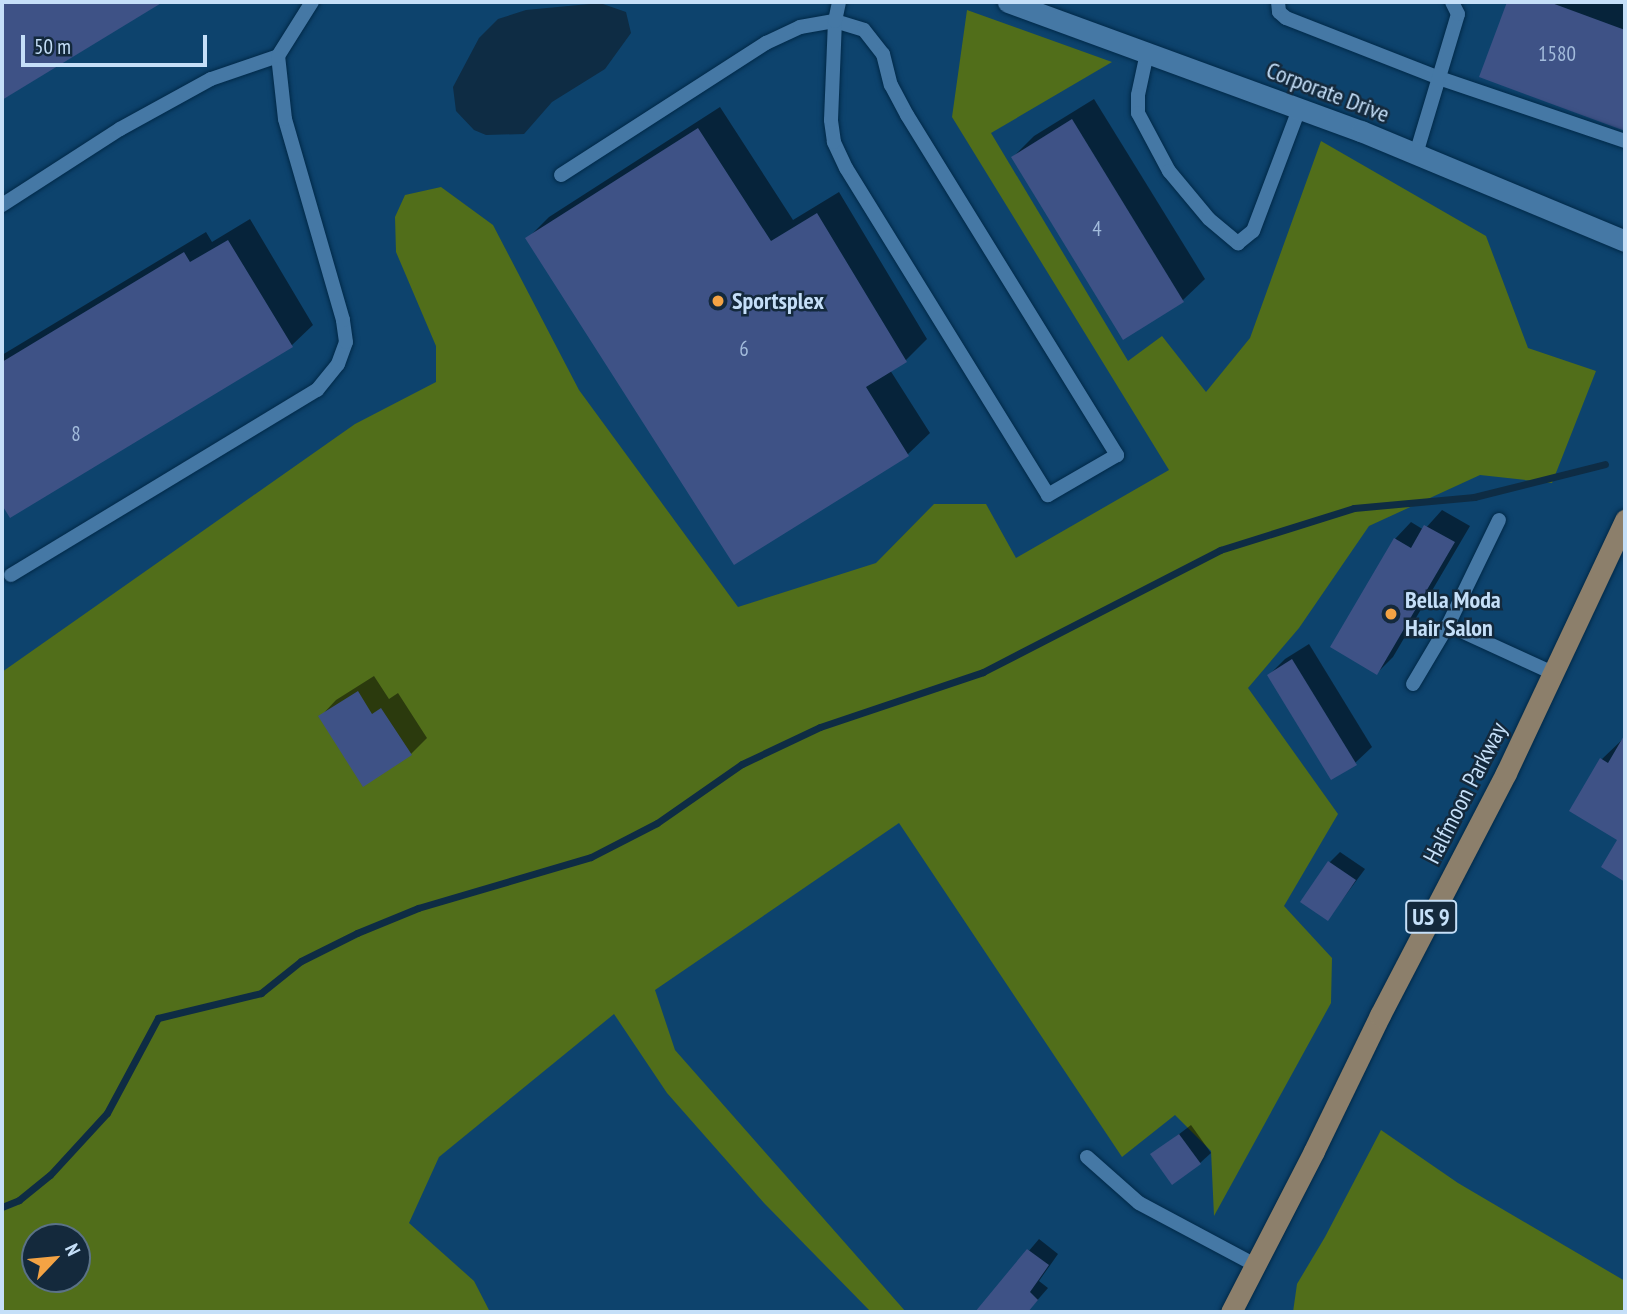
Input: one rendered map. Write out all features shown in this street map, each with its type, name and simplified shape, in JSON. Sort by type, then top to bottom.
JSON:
[{"type":"main road","name":"Halfmoon Parkway","points":[[1231,1312],[1380,1015],[1506,773],[1625,522]]},
{"type":"street","name":"Corporate Drive","points":[[1009,2],[1299,109],[1625,241]]},
{"type":"lane","points":[[11,575],[317,390],[338,364],[346,342],[343,320],[285,119],[278,56],[312,2]]},
{"type":"lane","points":[[561,175],[766,43],[800,27],[835,21],[864,30],[874,39],[883,54],[891,85],[906,116],[1117,455],[1048,495],[846,168],[834,142],[831,120],[835,21],[839,2]]},
{"type":"lane","points":[[1278,2],[1276,6],[1286,18],[1439,78],[1625,141]]},
{"type":"lane","points":[[1416,155],[1458,14],[1452,2]]},
{"type":"lane","points":[[1147,52],[1138,95],[1138,113],[1170,172],[1209,219],[1238,243],[1253,232],[1299,109]]},
{"type":"lane","points":[[2,205],[120,129],[212,79],[278,56]]},
{"type":"lane","points":[[1413,684],[1448,625],[1499,520]]},
{"type":"lane","points":[[1448,625],[1553,673]]},
{"type":"lane","points":[[1087,1157],[1139,1203],[1255,1265]]},
{"type":"green space","points":[[967,10],[1112,62],[991,133],[1128,361],[1162,336],[1206,392],[1250,338],[1321,141],[1486,236],[1528,348],[1596,371],[1552,483],[1480,475],[1369,526],[1299,628],[1248,688],[1338,814],[1284,906],[1332,958],[1331,1003],[1214,1216],[1211,1151],[1175,1115],[1122,1157],[899,823],[655,990],[675,1050],[906,1312],[871,1312],[764,1203],[667,1093],[614,1014],[439,1157],[409,1223],[474,1281],[490,1312],[2,1312],[2,672],[355,424],[436,382],[436,346],[396,252],[395,217],[405,195],[441,187],[493,225],[579,390],[738,607],[876,563],[934,504],[986,504],[1016,558],[1169,470],[952,117]]},
{"type":"green space","points":[[1381,1130],[1458,1183],[1625,1281],[1625,1312],[1293,1312],[1297,1284]]},
{"type":"water","points":[[600,3],[626,12],[631,33],[605,69],[552,102],[524,134],[486,135],[474,130],[456,111],[453,87],[479,38],[498,19],[526,10]]},
{"type":"building","points":[[2,2],[163,2],[2,100]]},
{"type":"building","points":[[1507,2],[1549,2],[1625,30],[1625,131],[1479,77]]},
{"type":"building","points":[[1072,119],[1184,302],[1123,340],[1011,157]]},
{"type":"building","name":"Sportsplex","points":[[698,128],[771,241],[817,213],[907,362],[866,387],[909,456],[734,565],[525,238]]},
{"type":"building","points":[[228,240],[293,347],[10,518],[2,505],[2,362],[184,252],[190,262]]},
{"type":"building","points":[[1424,525],[1455,542],[1377,675],[1330,647],[1394,538],[1411,548]]},
{"type":"building","points":[[1292,659],[1357,765],[1331,780],[1267,675]]},
{"type":"building","points":[[358,691],[372,714],[381,708],[412,755],[363,787],[318,716]]},
{"type":"building","points":[[1625,734],[1625,882],[1601,867],[1617,840],[1569,811],[1600,758],[1608,763]]},
{"type":"building","points":[[1328,861],[1356,880],[1328,921],[1300,902]]},
{"type":"building","points":[[1179,1134],[1201,1164],[1172,1185],[1150,1154]]},
{"type":"building","points":[[1027,1249],[1049,1265],[1030,1292],[1038,1300],[1028,1312],[975,1312]]},
{"type":"waterway","points":[[2,1207],[19,1200],[50,1175],[107,1113],[158,1018],[261,993],[301,961],[357,933],[418,908],[591,857],[657,823],[742,764],[820,727],[983,672],[1220,550],[1354,508],[1474,497],[1605,464]]},
{"type":"place","name":"Sportsplex","points":[[718,301]]},
{"type":"place","name":"Bella Moda Hair Salon","points":[[1391,614]]}]
